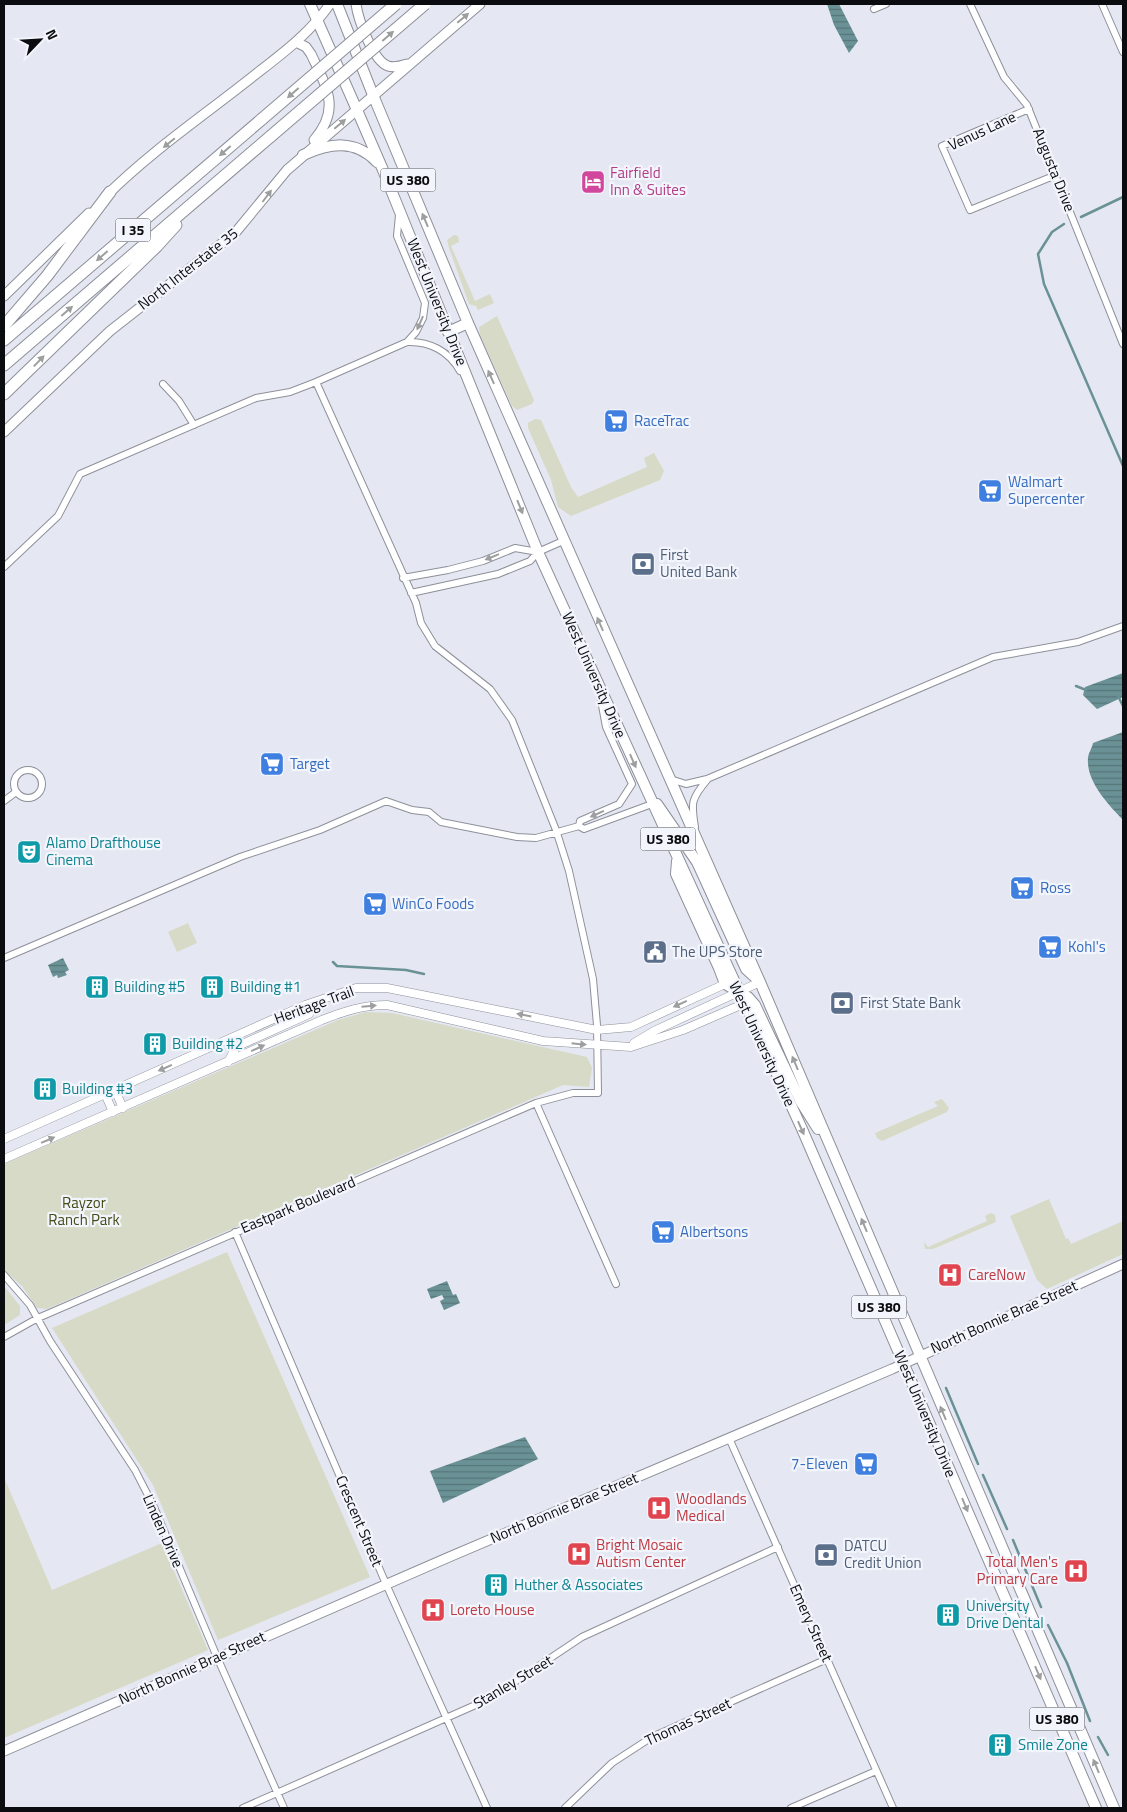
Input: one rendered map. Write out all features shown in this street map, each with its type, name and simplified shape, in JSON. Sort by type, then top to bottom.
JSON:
[{"type":"highway","name":"I 35","points":[[4,340],[396,4]]},
{"type":"highway","name":"I 35","points":[[4,365],[425,4]]},
{"type":"highway","points":[[4,326],[48,276],[110,192]]},
{"type":"highway","points":[[4,394],[157,246],[204,193]]},
{"type":"main road","name":"West University Drive","points":[[310,4],[383,170],[538,552],[743,1004],[802,1129],[1096,1808]]},
{"type":"main road","points":[[4,296],[110,192],[296,42],[318,21],[330,4]]},
{"type":"main road","name":"West University Drive","points":[[337,4],[373,96],[468,324],[760,982],[1114,1808]]},
{"type":"main road","points":[[356,4],[368,39],[381,62],[393,67],[410,63]]},
{"type":"main road","name":"North Interstate 35","points":[[4,432],[110,331],[236,234],[286,170],[480,4]]},
{"type":"main road","points":[[286,170],[324,127],[330,111],[322,80],[311,54],[306,47],[296,42]]},
{"type":"main road","points":[[303,155],[330,145],[351,146],[369,154],[383,170]]},
{"type":"main road","points":[[448,332],[468,324]]},
{"type":"main road","points":[[645,787],[686,843],[697,862],[746,969],[760,982]]},
{"type":"main road","points":[[678,860],[676,874],[720,968],[725,984],[748,997],[755,1004],[801,1102],[814,1124],[828,1140]]},
{"type":"main road","name":"North Bonnie Brae Street","points":[[4,1751],[386,1584],[903,1364],[1123,1264]]},
{"type":"main road","points":[[1019,1628],[1034,1622]]},
{"type":"street","points":[[874,9],[886,4]]},
{"type":"street","name":"Augusta Drive","points":[[970,4],[1004,77],[1029,109],[1123,344]]},
{"type":"street","points":[[1102,4],[1123,52]]},
{"type":"street","name":"Venus Lane","points":[[1029,109],[942,146],[970,210],[1056,175]]},
{"type":"street","points":[[400,211],[397,236],[425,303],[423,318],[416,332],[407,342]]},
{"type":"street","points":[[4,567],[58,516],[80,474],[256,398],[290,392],[407,342],[420,342],[435,346],[458,366],[476,398]]},
{"type":"street","points":[[316,382],[416,604],[421,623],[435,646],[490,689],[512,720],[557,833],[569,871],[593,979],[597,1046]]},
{"type":"street","points":[[164,384],[183,406],[194,425]]},
{"type":"street","points":[[411,593],[498,574],[530,561],[538,552],[563,541]]},
{"type":"street","points":[[403,578],[448,570],[483,561],[515,548],[538,552]]},
{"type":"street","points":[[669,778],[686,784],[708,779],[993,657],[1078,642],[1123,626]]},
{"type":"street","points":[[579,826],[580,821],[619,804],[632,784],[606,727],[598,684]]},
{"type":"street","points":[[31,771],[36,764]]},
{"type":"street","points":[[23,771],[31,771],[40,777],[45,785],[38,794],[30,798],[22,797],[16,792],[14,784],[16,777],[23,771]]},
{"type":"street","points":[[696,838],[691,804],[697,792],[708,779]]},
{"type":"street","points":[[4,800],[16,792]]},
{"type":"street","points":[[4,958],[240,857],[320,830],[386,801],[412,810],[429,812],[441,822],[518,837],[536,838],[579,826],[584,829],[652,804]]},
{"type":"street","points":[[626,1047],[654,1031],[760,982]]},
{"type":"street","name":"Heritage Trail","points":[[5,1139],[305,1005],[356,988],[386,988],[597,1030],[631,1027],[725,984]]},
{"type":"street","name":"Heritage Trail","points":[[4,1159],[322,1020],[370,1005],[387,1006],[543,1041],[626,1047],[683,1030],[743,1004]]},
{"type":"street","points":[[228,1062],[236,1047],[309,1014]]},
{"type":"street","name":"Eastpark Boulevard","points":[[4,1337],[38,1318],[536,1103],[557,1096],[598,1094],[597,1046]]},
{"type":"street","points":[[115,1090],[123,1108]]},
{"type":"street","points":[[105,1094],[113,1112]]},
{"type":"street","points":[[536,1103],[616,1284]]},
{"type":"street","name":"Crescent Street","points":[[236,1232],[386,1584],[487,1808]]},
{"type":"street","name":"Linden Drive","points":[[4,1276],[16,1287],[38,1318],[50,1341],[135,1470],[150,1500],[284,1808]]},
{"type":"street","name":"Emery Street","points":[[729,1438],[893,1808]]},
{"type":"street","name":"Stanley Street","points":[[243,1808],[489,1699],[582,1637],[778,1547]]},
{"type":"street","name":"Thomas Street","points":[[565,1808],[600,1773],[641,1744],[827,1659]]},
{"type":"street","points":[[791,1808],[876,1771]]},
{"type":"green space","points":[[454,235],[458,236],[459,242],[451,246],[475,301],[490,294],[494,303],[478,310],[476,306],[469,304],[447,240]]},
{"type":"green space","points":[[497,316],[534,400],[532,404],[517,410],[512,406],[480,335],[479,327]]},
{"type":"green space","points":[[535,419],[541,420],[571,487],[578,497],[647,467],[644,458],[654,453],[664,471],[660,480],[571,516],[558,507],[551,480],[528,428],[528,423]]},
{"type":"green space","points":[[188,923],[197,943],[177,952],[168,932]]},
{"type":"green space","name":"Rayzor Ranch Park","points":[[366,1012],[392,1013],[587,1057],[592,1068],[589,1087],[563,1085],[47,1309],[37,1308],[22,1286],[4,1270],[4,1164],[338,1020]]},
{"type":"green space","points":[[942,1099],[949,1108],[947,1112],[882,1141],[877,1138],[875,1133],[938,1106],[934,1102]]},
{"type":"green space","points":[[1049,1199],[1066,1239],[1068,1238],[1071,1244],[1123,1221],[1123,1254],[1047,1289],[1037,1280],[1010,1216]]},
{"type":"green space","points":[[991,1213],[995,1215],[996,1222],[933,1249],[925,1249],[924,1242],[928,1247],[987,1221],[985,1216]]},
{"type":"green space","points":[[227,1252],[370,1577],[218,1640],[153,1485],[52,1328]]},
{"type":"green space","points":[[4,1286],[20,1306],[20,1315],[4,1325]]},
{"type":"green space","points":[[4,1477],[52,1590],[162,1543],[208,1650],[4,1738]]},
{"type":"water","points":[[827,4],[839,4],[858,41],[849,53],[834,25]]},
{"type":"water","points":[[1123,673],[1123,697],[1097,709],[1083,695],[1085,687]]},
{"type":"water","points":[[1123,732],[1123,820],[1105,800],[1095,784],[1088,767],[1088,758],[1093,743]]},
{"type":"water","points":[[63,958],[69,970],[65,972],[67,975],[58,978],[57,975],[53,977],[48,965]]},
{"type":"water","points":[[447,1281],[453,1295],[456,1294],[460,1303],[444,1310],[440,1301],[444,1299],[442,1295],[431,1299],[427,1289]]},
{"type":"water","points":[[525,1437],[538,1459],[443,1503],[430,1471]]},
{"type":"waterway","points":[[1081,217],[1123,197]]},
{"type":"waterway","points":[[1064,224],[1052,232],[1038,254],[1044,284],[1123,466]]},
{"type":"waterway","points":[[1076,686],[1086,690]]},
{"type":"waterway","points":[[1118,696],[1123,706]]},
{"type":"waterway","points":[[333,962],[337,966],[406,970],[424,974]]},
{"type":"waterway","points":[[946,1388],[978,1464]]},
{"type":"waterway","points":[[983,1475],[1007,1529]]},
{"type":"waterway","points":[[1013,1540],[1041,1607]]},
{"type":"waterway","points":[[1048,1625],[1067,1663],[1090,1721]]},
{"type":"waterway","points":[[1098,1737],[1108,1755]]},
{"type":"place","name":"Fairfield Inn & Suites","points":[[593,182]]},
{"type":"place","name":"RaceTrac","points":[[616,421]]},
{"type":"place","name":"Walmart Supercenter","points":[[990,491]]},
{"type":"place","name":"First United Bank","points":[[643,564]]},
{"type":"place","name":"Target","points":[[272,764]]},
{"type":"place","name":"Alamo Drafthouse Cinema","points":[[29,852]]},
{"type":"place","name":"Ross","points":[[1022,888]]},
{"type":"place","name":"WinCo Foods","points":[[375,904]]},
{"type":"place","name":"Kohl's","points":[[1050,947]]},
{"type":"place","name":"The UPS Store","points":[[655,952]]},
{"type":"place","name":"Building #5","points":[[97,987]]},
{"type":"place","name":"Building #1","points":[[212,987]]},
{"type":"place","name":"First State Bank","points":[[842,1003]]},
{"type":"place","name":"Building #2","points":[[155,1044]]},
{"type":"place","name":"Building #3","points":[[45,1089]]},
{"type":"place","name":"Albertsons","points":[[663,1232]]},
{"type":"place","name":"CareNow","points":[[950,1275]]},
{"type":"place","name":"7-Eleven","points":[[866,1464]]},
{"type":"place","name":"Woodlands Medical","points":[[659,1508]]},
{"type":"place","name":"Bright Mosaic Autism Center","points":[[579,1554]]},
{"type":"place","name":"DATCU Credit Union","points":[[826,1555]]},
{"type":"place","name":"Total Men's Primary Care","points":[[1076,1571]]},
{"type":"place","name":"Huther & Associates","points":[[496,1585]]},
{"type":"place","name":"Loreto House","points":[[433,1610]]},
{"type":"place","name":"University Drive Dental","points":[[948,1615]]},
{"type":"place","name":"Smile Zone","points":[[1000,1745]]}]
